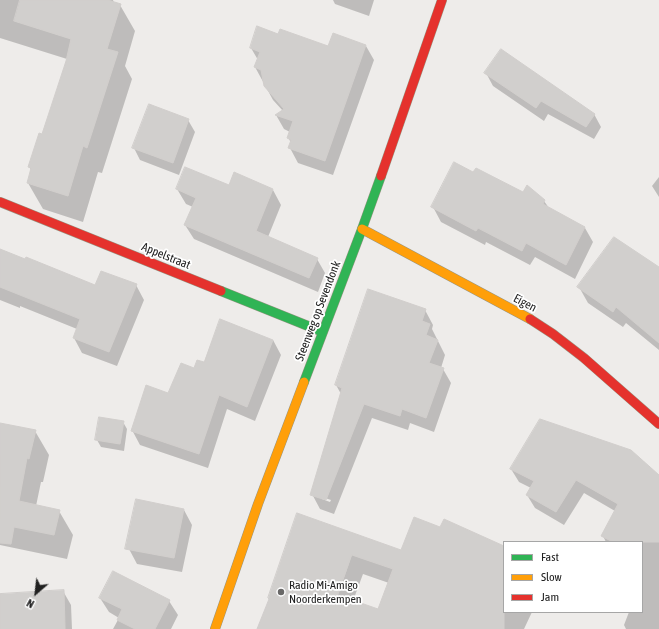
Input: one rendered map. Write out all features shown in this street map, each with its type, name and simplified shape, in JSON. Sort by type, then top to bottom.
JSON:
[{"type":"street","name":"Steenweg op Sevendonk","points":[[215,629],[258,504],[362,229],[442,0]]},
{"type":"street","name":"Appelstraat","points":[[0,202],[323,332]]},
{"type":"street","name":"Eigen","points":[[362,229],[536,323],[555,335],[574,349],[659,424]]},
{"type":"building","points":[[20,0],[108,0],[121,4],[107,49],[118,52],[87,148],[83,146],[68,196],[27,183],[31,168],[28,167],[39,133],[42,134],[66,61],[71,39],[14,21]]},
{"type":"building","points":[[257,26],[278,34],[280,29],[328,46],[333,33],[366,45],[325,161],[288,148],[291,140],[287,138],[293,121],[275,115],[284,109],[264,86],[261,70],[254,67],[260,52],[250,48]]},
{"type":"building","points":[[501,49],[595,114],[586,127],[541,101],[536,108],[484,73]]},
{"type":"building","points":[[149,104],[189,119],[173,163],[132,148]]},
{"type":"building","points":[[454,162],[473,172],[476,168],[523,192],[527,185],[545,200],[543,204],[585,227],[566,265],[526,243],[522,251],[478,228],[476,231],[431,207]]},
{"type":"building","points":[[185,167],[229,185],[234,172],[273,189],[256,231],[318,258],[309,278],[184,225],[196,198],[176,189]]},
{"type":"building","points":[[614,237],[659,267],[659,343],[616,307],[613,312],[577,287]]},
{"type":"building","points":[[0,249],[25,259],[26,257],[95,285],[101,271],[137,284],[109,352],[73,338],[80,319],[0,287]]},
{"type":"building","points":[[368,289],[426,309],[422,321],[430,324],[426,335],[438,340],[429,363],[444,368],[426,418],[402,409],[400,416],[364,404],[326,500],[310,495],[342,388],[335,385]]},
{"type":"building","points":[[220,319],[273,340],[247,407],[219,395],[199,454],[131,431],[146,385],[168,393],[181,363],[194,368],[197,360],[204,362]]},
{"type":"building","points":[[99,417],[124,421],[120,444],[95,440]]},
{"type":"building","points":[[540,419],[631,450],[659,475],[659,542],[611,541],[601,536],[618,504],[576,480],[556,512],[526,495],[534,481],[510,469]]},
{"type":"building","points":[[0,423],[36,430],[29,459],[27,458],[19,501],[60,510],[54,535],[14,527],[11,544],[0,543]]},
{"type":"building","points":[[136,499],[184,509],[174,558],[125,549]]},
{"type":"building","points":[[297,513],[401,550],[414,517],[440,527],[444,519],[503,546],[504,629],[257,629],[269,599],[268,598]],"holes":[[[352,555],[393,569],[378,609],[338,595]]]},
{"type":"building","points":[[113,571],[170,600],[155,629],[135,629],[117,620],[122,609],[99,598]]},
{"type":"building","points":[[64,590],[65,629],[0,629],[0,594]]},
{"type":"traffic: fast","points":[[304,382],[381,176]]},
{"type":"traffic: fast","points":[[221,291],[323,332]]},
{"type":"traffic: slow","points":[[362,229],[530,319]]},
{"type":"traffic: slow","points":[[215,629],[258,504],[304,382]]},
{"type":"traffic: jam","points":[[381,176],[442,0]]},
{"type":"traffic: jam","points":[[0,202],[221,291]]},
{"type":"traffic: jam","points":[[530,319],[553,334],[584,358],[659,424]]},
{"type":"place","name":"Radio Mi-Amigo Noorderkempen","points":[[281,592]]}]
